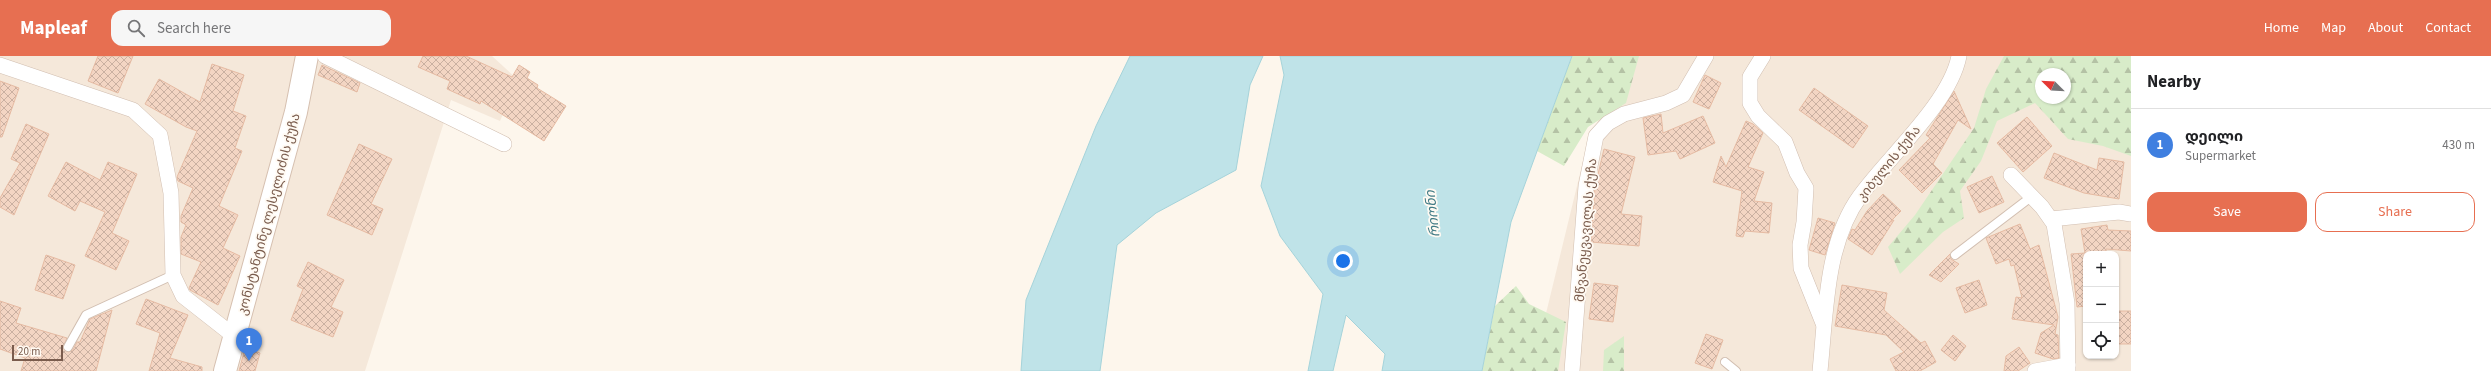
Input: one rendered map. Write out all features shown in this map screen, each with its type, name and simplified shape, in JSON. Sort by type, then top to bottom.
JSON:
[{"type":"main road","name":"კონსტანტინე ლესელიძის ქუჩა","points":[[225,371],[296,112],[307,56]]},
{"type":"street","points":[[325,56],[504,144]]},
{"type":"street","name":"მწვანეყვავილას ქუჩა","points":[[1572,371],[1586,186],[1596,136],[1608,123],[1624,114],[1666,103],[1683,95],[1706,56]]},
{"type":"street","points":[[1763,56],[1750,77],[1750,103],[1758,116],[1785,142],[1796,173],[1806,188],[1804,222],[1800,244],[1801,268],[1824,328]]},
{"type":"street","name":"კიბულის ქუჩა","points":[[1820,371],[1832,268],[1842,228],[1860,196],[1934,105],[1956,68],[1959,56]]},
{"type":"street","points":[[0,65],[133,110],[160,135],[171,193],[173,275],[183,296],[234,336]]},
{"type":"street","points":[[2011,175],[2054,224],[2067,303],[2068,368],[2035,371]]},
{"type":"street","points":[[2051,219],[2119,212],[2131,214]]},
{"type":"lane","points":[[1955,255],[2031,197]]},
{"type":"lane","points":[[68,347],[86,315],[173,275]]},
{"type":"lane","points":[[1725,362],[1736,371]]},
{"type":"shaded area","points":[[0,56],[492,56],[518,80],[500,121],[451,100],[365,371],[0,371]]},
{"type":"shaded area","points":[[1624,56],[2131,56],[2131,371],[1532,371],[1585,153]]},
{"type":"green space","points":[[1572,56],[1639,56],[1626,103],[1588,127],[1564,166],[1537,151]]},
{"type":"green space","points":[[2004,56],[2131,56],[2131,156],[2103,146],[2068,139],[2036,104],[2071,104],[2071,68],[2035,68],[2035,103],[1997,121],[1981,161],[1960,191],[1964,218],[1943,232],[1900,274],[1888,247],[1915,215],[1974,128],[1986,89]]},
{"type":"green space","points":[[1516,286],[1529,304],[1566,322],[1558,371],[1482,371],[1495,306]]},
{"type":"green space","points":[[1624,336],[1624,371],[1603,371],[1604,350]]},
{"type":"water","points":[[1130,56],[1263,56],[1250,85],[1236,170],[1156,213],[1117,245],[1100,371],[1021,371],[1026,300],[1096,126]]},
{"type":"water","name":"რიონი","points":[[1280,56],[1572,56],[1511,222],[1482,371],[1382,371],[1385,354],[1346,315],[1333,371],[1308,371],[1323,294],[1280,236],[1261,186],[1284,75]]},
{"type":"building","points":[[98,56],[133,56],[118,93],[88,81]]},
{"type":"building","points":[[423,56],[466,56],[512,77],[519,65],[530,72],[527,78],[538,85],[537,88],[566,106],[544,141],[481,101],[480,104],[447,89],[450,81],[418,67]]},
{"type":"building","points":[[212,64],[244,75],[233,111],[246,116],[235,148],[242,151],[219,206],[238,215],[223,248],[240,256],[218,305],[190,290],[189,288],[201,262],[181,254],[181,237],[186,225],[181,222],[181,216],[193,188],[178,181],[177,177],[197,131],[186,127],[145,104],[159,79],[200,102]]},
{"type":"building","points":[[322,65],[360,83],[357,92],[318,75]]},
{"type":"building","points":[[1705,75],[1721,83],[1709,109],[1693,102]]},
{"type":"building","points":[[0,81],[19,88],[2,137],[0,137]]},
{"type":"building","points":[[1814,88],[1868,126],[1853,148],[1799,110]]},
{"type":"building","points":[[1954,91],[1971,129],[1958,120],[1933,164],[1942,173],[1922,193],[1899,170],[1930,138],[1926,135]]},
{"type":"building","points":[[1661,114],[1663,133],[1703,116],[1715,143],[1680,159],[1676,151],[1648,155],[1643,118]]},
{"type":"building","points":[[2027,117],[2052,146],[2023,172],[1997,143]]},
{"type":"building","points":[[1746,121],[1753,124],[1763,133],[1748,167],[1764,172],[1754,201],[1772,203],[1769,233],[1745,231],[1743,237],[1736,236],[1742,191],[1713,182],[1721,156],[1726,167]]},
{"type":"building","points":[[26,124],[49,134],[14,215],[0,207],[0,198],[20,163],[11,159]]},
{"type":"building","points":[[359,144],[392,159],[371,204],[383,209],[372,235],[327,215]]},
{"type":"building","points":[[1604,149],[1635,157],[1621,214],[1642,216],[1639,246],[1591,242],[1595,187]]},
{"type":"building","points":[[2054,153],[2097,170],[2099,158],[2124,162],[2119,199],[2084,193],[2044,178]]},
{"type":"building","points":[[66,162],[100,180],[108,162],[137,174],[112,233],[129,241],[116,270],[85,256],[105,212],[80,201],[75,211],[48,196]]},
{"type":"building","points":[[1992,176],[2004,202],[1979,213],[1967,187]]},
{"type":"building","points":[[1883,194],[1901,211],[1890,222],[1894,220],[1872,255],[1848,239],[1852,229],[1855,230],[1867,211]]},
{"type":"building","points":[[1818,218],[1835,223],[1825,255],[1809,250]]},
{"type":"building","points":[[2020,224],[2030,249],[2039,245],[2058,317],[2055,334],[2058,335],[2059,358],[2053,359],[2035,353],[2041,333],[2054,325],[2012,319],[2016,297],[2022,298],[2014,265],[2011,266],[2009,259],[1996,264],[1986,238]]},
{"type":"building","points":[[2107,225],[2108,230],[2131,231],[2131,251],[2106,249],[2106,251],[2085,251],[2081,229]]},
{"type":"building","points":[[2083,253],[2083,306],[2077,307],[2071,254]]},
{"type":"building","points":[[1950,254],[1951,259],[1959,264],[1941,282],[1929,275]]},
{"type":"building","points":[[46,255],[75,265],[63,299],[35,290]]},
{"type":"building","points":[[308,262],[344,280],[331,307],[343,312],[333,337],[291,320],[303,289],[297,286]]},
{"type":"building","points":[[1979,280],[1987,305],[1965,313],[1956,288]]},
{"type":"building","points":[[1594,283],[1618,286],[1613,322],[1589,319]]},
{"type":"building","points":[[1842,285],[1887,293],[1884,310],[1921,343],[1925,341],[1936,362],[1920,371],[1896,371],[1890,359],[1904,352],[1886,335],[1835,326]]},
{"type":"building","points":[[146,299],[188,315],[170,358],[202,367],[202,371],[149,371],[160,333],[136,324]]},
{"type":"building","points":[[0,301],[21,308],[16,323],[67,338],[63,347],[68,352],[73,350],[77,342],[80,342],[90,319],[112,310],[96,371],[21,371],[25,358],[0,349]]},
{"type":"building","points":[[2119,311],[2131,311],[2131,344],[2119,344]]},
{"type":"building","points":[[1706,334],[1723,340],[1712,369],[1695,363]]},
{"type":"building","points":[[1953,335],[1966,346],[1955,361],[1941,350]]},
{"type":"building","points":[[2019,347],[2030,363],[2018,371],[2004,371],[2006,356]]},
{"type":"building","points":[[245,348],[260,353],[255,371],[239,371]]},
{"type":"place","name":"დეილი","points":[[249,361]]}]
